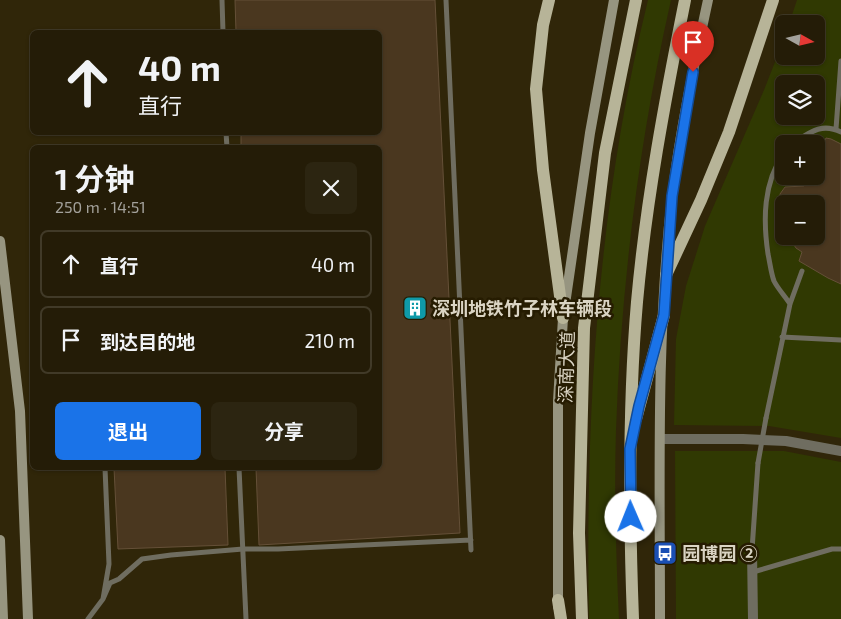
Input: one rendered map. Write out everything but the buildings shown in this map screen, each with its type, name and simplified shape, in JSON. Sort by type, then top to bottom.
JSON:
[{"type":"main road","points":[[549,0],[543,25],[536,89],[542,170],[564,318]]},
{"type":"main road","points":[[559,619],[558,401],[564,318],[590,133],[614,0]]},
{"type":"main road","name":"深南大道","points":[[582,619],[579,533],[584,328],[605,153],[636,0]]},
{"type":"main road","points":[[633,619],[630,449],[633,358],[643,248],[668,89],[685,0]]},
{"type":"main road","points":[[660,619],[660,439],[664,315],[672,196],[693,72],[708,0]]},
{"type":"main road","points":[[666,275],[701,200],[729,132],[773,0]]},
{"type":"main road","points":[[0,241],[20,411],[28,619]]},
{"type":"main road","points":[[630,449],[639,406],[664,315]]},
{"type":"main road","points":[[0,540],[3,619]]},
{"type":"main road","points":[[632,588],[638,619]]},
{"type":"street","points":[[660,439],[743,438],[786,440],[841,451]]},
{"type":"street","points":[[752,550],[753,619]]},
{"type":"lane","points":[[222,0],[223,30]]},
{"type":"lane","points":[[446,0],[471,550]]},
{"type":"lane","points":[[806,135],[813,130],[825,127],[838,130],[841,61]]},
{"type":"lane","points":[[775,167],[765,205],[765,231],[774,280],[790,304]]},
{"type":"lane","points":[[752,550],[758,463],[766,418],[790,304],[802,271]]},
{"type":"lane","points":[[782,337],[841,340]]},
{"type":"lane","points":[[103,599],[109,564],[104,470]]},
{"type":"lane","points":[[240,470],[246,619]]},
{"type":"lane","points":[[88,619],[103,599],[110,583],[120,579],[142,559],[243,549],[471,540]]},
{"type":"lane","points":[[752,572],[832,549],[841,549]]},
{"type":"green space","points":[[648,0],[671,0],[641,160],[633,214],[622,322],[615,454],[619,619],[589,619],[590,463],[598,308],[606,230],[617,153],[631,76]]},
{"type":"green space","points":[[797,0],[841,0],[841,438],[769,426],[674,425],[676,339],[686,286],[705,226],[775,62],[775,65],[825,65],[825,15],[792,15]]},
{"type":"green space","points":[[675,451],[784,451],[841,462],[841,619],[676,619]]},
{"type":"place","name":"深圳地铁竹子林车辆段","points":[[415,308]]},
{"type":"place","name":"园博园 ②","points":[[665,553]]},
{"type":"route","points":[[631,517],[630,449],[639,406],[664,315],[672,196],[693,72]]}]
